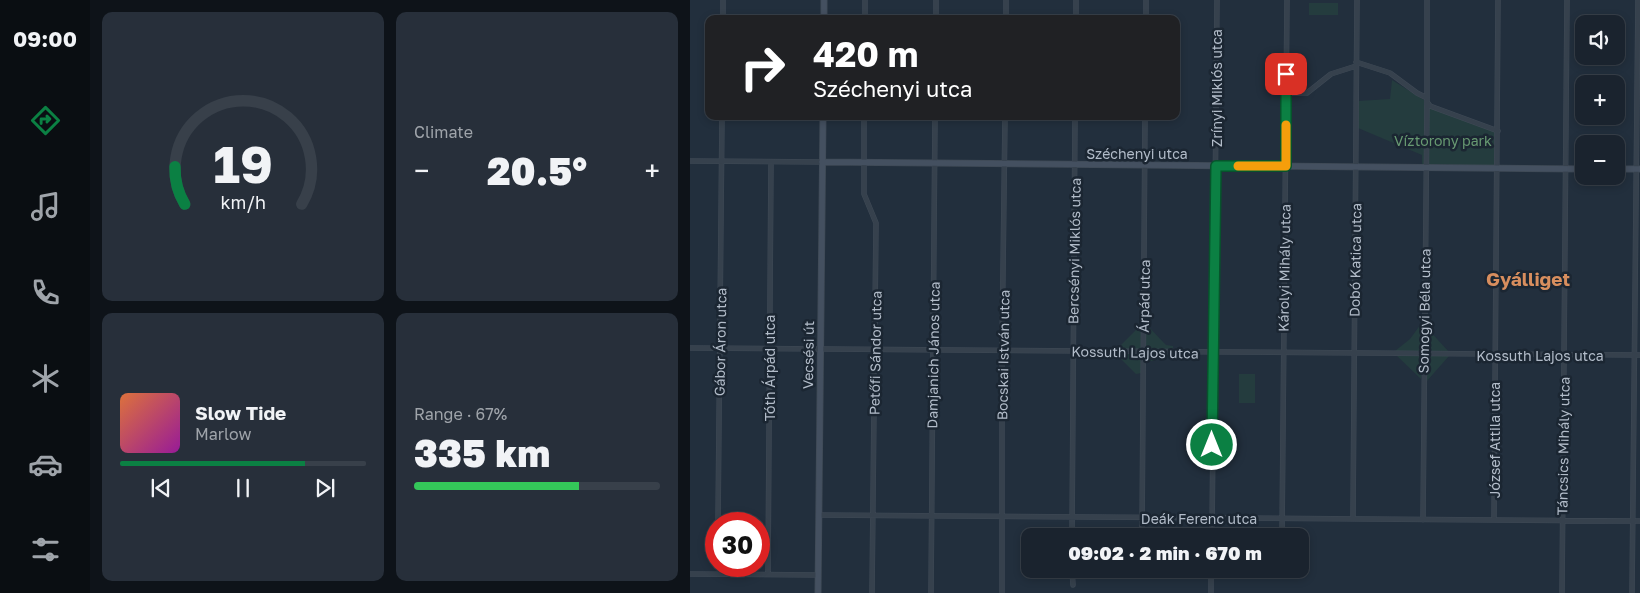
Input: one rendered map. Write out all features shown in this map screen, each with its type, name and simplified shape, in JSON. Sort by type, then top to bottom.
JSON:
[{"type":"street","points":[[723,0],[723,15]]},
{"type":"street","points":[[824,0],[824,15]]},
{"type":"street","points":[[865,0],[865,15]]},
{"type":"street","points":[[936,0],[936,15]]},
{"type":"street","points":[[1006,0],[1006,15]]},
{"type":"street","points":[[1076,0],[1076,15]]},
{"type":"street","points":[[1146,0],[1146,15]]},
{"type":"street","name":"Zrínyi Miklós utca","points":[[1212,528],[1217,0]]},
{"type":"street","name":"Károlyi Mihály utca","points":[[1282,528],[1287,0]]},
{"type":"street","name":"Dobó Katica utca","points":[[1353,519],[1356,0]]},
{"type":"street","name":"Somogyi Béla utca","points":[[1423,520],[1427,0]]},
{"type":"street","name":"József Attila utca","points":[[1494,520],[1498,0]]},
{"type":"street","name":"Táncsics Mihály utca","points":[[1562,593],[1567,0]]},
{"type":"street","points":[[1632,593],[1637,355],[1638,0]]},
{"type":"street","points":[[1286,93],[1307,93],[1331,74],[1356,64],[1390,73],[1427,101],[1498,131]]},
{"type":"street","name":"Gábor Áron utca","points":[[718,512],[722,120]]},
{"type":"street","name":"Vecsési út","points":[[818,593],[823,120]]},
{"type":"street","name":"Petőfi Sándor utca","points":[[864,120],[864,194],[876,223],[872,593]]},
{"type":"street","name":"Damjanich János utca","points":[[932,593],[935,120]]},
{"type":"street","name":"Bocskai István utca","points":[[1002,593],[1002,350],[1005,120]]},
{"type":"street","name":"Bercsényi Miklós utca","points":[[1072,528],[1075,120]]},
{"type":"street","name":"Árpád utca","points":[[1142,528],[1146,120]]},
{"type":"street","name":"Széchenyi utca","points":[[690,161],[1575,169]]},
{"type":"street","name":"Tóth Árpád utca","points":[[768,512],[771,162]]},
{"type":"street","points":[[1625,169],[1638,169]]},
{"type":"street","name":"Kossuth Lajos utca","points":[[690,348],[1637,355]]},
{"type":"street","name":"Deák Ferenc utca","points":[[819,515],[1640,521]]},
{"type":"street","points":[[690,574],[705,574]]},
{"type":"street","points":[[770,574],[818,575]]},
{"type":"street","points":[[1073,578],[1073,584]]},
{"type":"street","points":[[1211,578],[1211,593]]},
{"type":"green space","points":[[1309,3],[1338,3],[1338,15],[1309,15]]},
{"type":"green space","name":"Víztorony park","points":[[1392,80],[1424,100],[1424,105],[1496,132],[1496,166],[1422,164],[1422,155],[1358,128],[1358,101],[1390,99]]},
{"type":"green space","points":[[1145,323],[1166,345],[1173,346],[1173,349],[1149,349],[1146,347]]},
{"type":"green space","points":[[1142,324],[1142,347],[1140,349],[1116,350]]},
{"type":"green space","points":[[1421,324],[1422,350],[1395,351],[1410,339]]},
{"type":"green space","points":[[1426,327],[1449,352],[1429,351],[1427,349]]},
{"type":"green space","points":[[1116,354],[1141,355],[1141,373],[1136,374]]},
{"type":"green space","points":[[1148,354],[1169,354],[1152,361],[1145,360],[1145,356]]},
{"type":"green space","points":[[1397,356],[1420,356],[1422,358],[1421,379]]},
{"type":"green space","points":[[1429,356],[1449,356],[1426,382],[1426,359]]},
{"type":"green space","points":[[1239,374],[1255,374],[1255,403],[1239,403]]},
{"type":"slow traffic","points":[[1238,166],[1286,166],[1286,125]]},
{"type":"district","name":"Gyálliget","points":[[1528,278]]},
{"type":"route","points":[[1212,445],[1216,166],[1286,166],[1286,74]]}]
